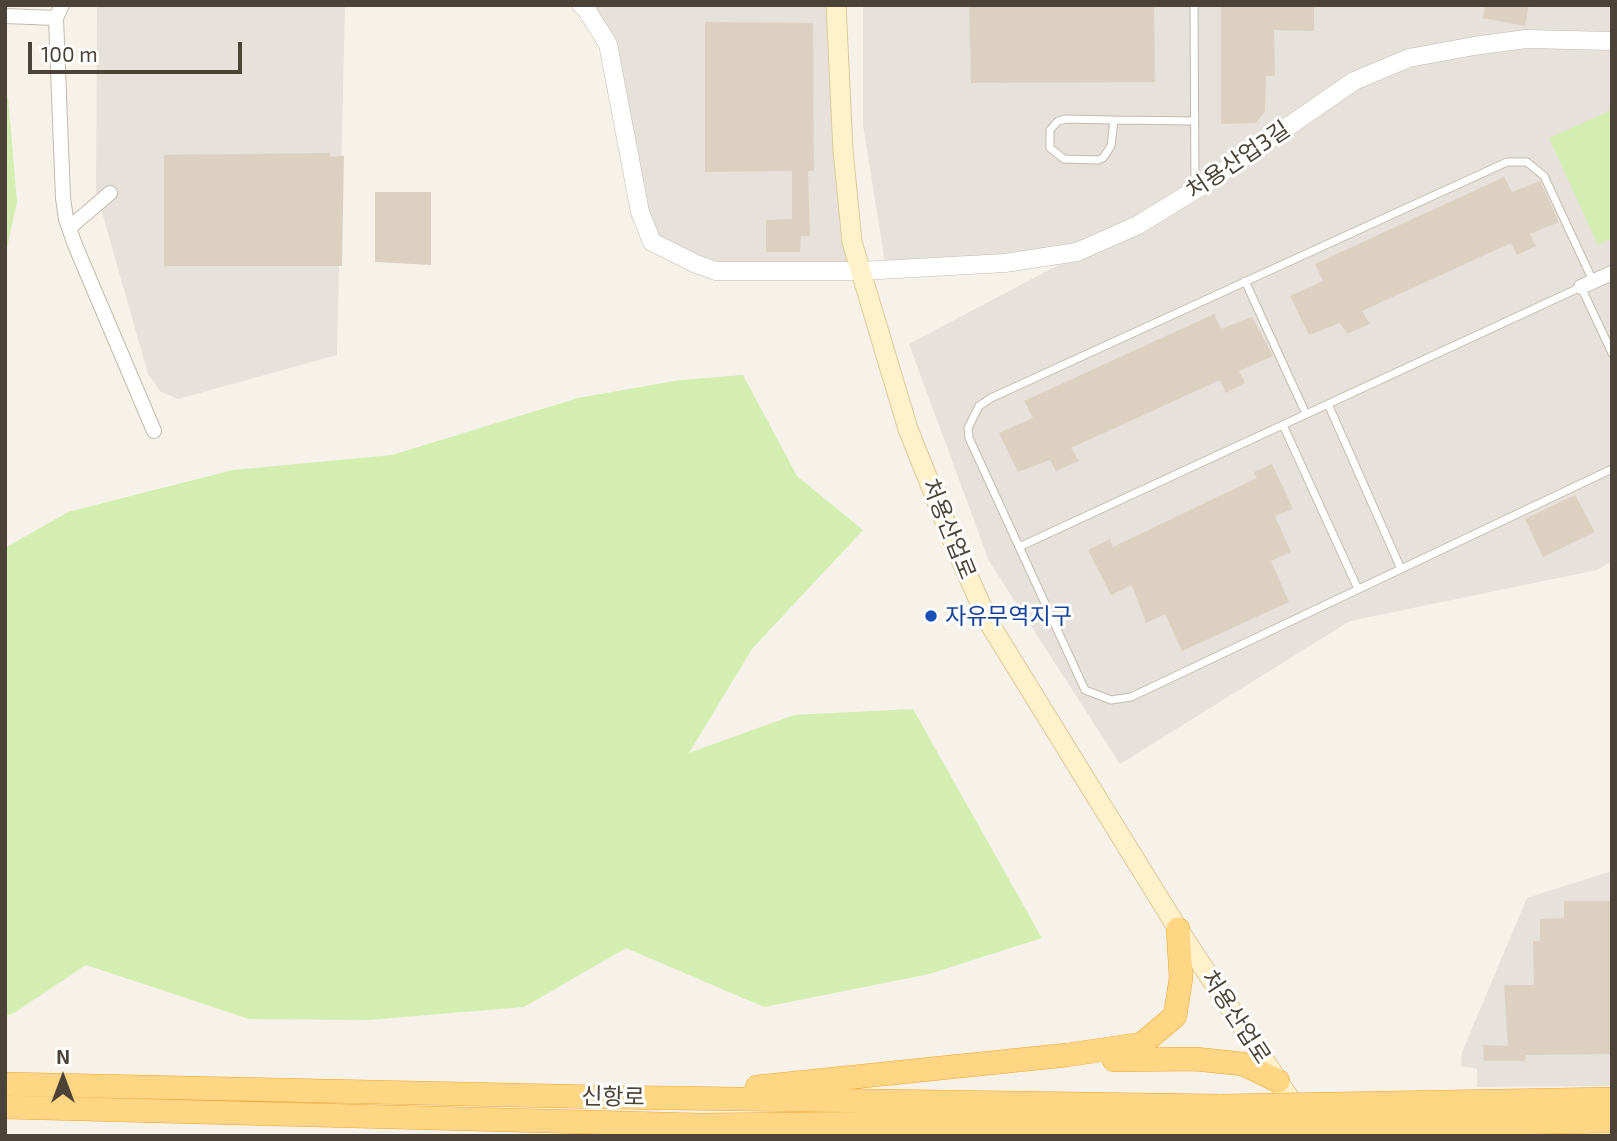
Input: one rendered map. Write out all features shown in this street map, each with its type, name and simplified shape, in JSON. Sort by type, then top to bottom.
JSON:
[{"type":"highway","points":[[664,1098],[1067,1055],[1142,1044],[1175,1016],[1181,978],[1178,929]]},
{"type":"highway","points":[[989,1063],[1195,1059],[1243,1063],[1278,1081]]},
{"type":"highway","name":"신항로","points":[[5,1084],[664,1098],[1220,1117]]},
{"type":"highway","points":[[1220,1117],[1612,1099]]},
{"type":"highway","name":"신항로","points":[[5,1107],[700,1125],[1220,1117]]},
{"type":"highway","points":[[1220,1117],[1612,1121]]},
{"type":"highway","points":[[700,1125],[750,1136]]},
{"type":"main road","name":"처용산업로","points":[[836,5],[843,150],[852,242],[908,429],[954,544],[989,623],[1178,929],[1315,1136]]},
{"type":"street","name":"처용산업3길","points":[[581,5],[608,44],[640,212],[652,242],[716,271],[861,271],[1005,263],[1077,253],[1139,225],[1354,81],[1409,58],[1526,40],[1612,41]]},
{"type":"street","points":[[5,16],[59,12],[63,198],[69,228],[154,431]]},
{"type":"street","points":[[69,228],[110,192]]},
{"type":"street","points":[[1587,284],[1612,273]]},
{"type":"lane","points":[[1194,5],[1195,190]]},
{"type":"lane","points":[[1114,120],[1111,146],[1103,158],[1064,159],[1050,148],[1049,130],[1058,121],[1114,120],[1194,121]]},
{"type":"lane","points":[[1612,353],[1544,176],[1527,162],[1517,160],[1507,162],[991,398],[979,406],[968,428],[970,438],[1085,690],[1111,700],[1131,696],[1612,469]]},
{"type":"lane","points":[[1245,281],[1306,414]]},
{"type":"lane","points":[[1020,547],[1587,284]]},
{"type":"lane","points":[[1328,404],[1402,569]]},
{"type":"lane","points":[[1283,425],[1359,589]]},
{"type":"shaded area","points":[[97,5],[345,5],[337,355],[178,399],[161,392],[148,374],[96,191]]},
{"type":"shaded area","points":[[581,5],[833,5],[861,271],[716,271],[652,242],[615,80]]},
{"type":"shaded area","points":[[863,5],[1612,5],[1612,561],[1597,570],[1350,621],[1120,764],[989,561],[909,344],[1098,244],[886,269],[863,125]]},
{"type":"shaded area","points":[[1612,871],[1612,1086],[1477,1087],[1477,1069],[1461,1066],[1462,1052],[1527,898]]},
{"type":"green space","points":[[5,97],[8,97],[17,202],[5,257]]},
{"type":"green space","points":[[1612,110],[1612,238],[1598,245],[1549,138]]},
{"type":"green space","points":[[743,375],[797,476],[863,530],[752,649],[689,753],[794,715],[913,709],[1042,938],[929,974],[764,1007],[626,948],[524,1007],[368,1020],[249,1019],[86,965],[14,1013],[5,1016],[5,548],[68,512],[233,470],[392,455],[578,398],[680,380]]},
{"type":"building","points":[[969,5],[1154,5],[1155,82],[971,83]]},
{"type":"building","points":[[1221,5],[1314,5],[1314,31],[1274,30],[1275,76],[1266,76],[1265,112],[1256,123],[1221,124]]},
{"type":"building","points":[[1485,5],[1529,5],[1525,26],[1483,18]]},
{"type":"building","points":[[705,22],[813,23],[814,171],[808,171],[810,236],[801,236],[800,252],[766,252],[766,220],[792,219],[792,171],[705,172]]},
{"type":"building","points":[[330,153],[330,157],[344,156],[342,266],[164,266],[164,155]]},
{"type":"building","points":[[1504,177],[1512,192],[1540,181],[1559,222],[1530,234],[1536,246],[1517,255],[1511,243],[1362,311],[1370,324],[1347,334],[1340,323],[1309,335],[1290,296],[1323,281],[1315,264]]},
{"type":"building","points":[[375,192],[431,192],[431,265],[375,262]]},
{"type":"building","points":[[1214,314],[1221,329],[1252,317],[1273,356],[1239,371],[1245,383],[1226,393],[1220,380],[1071,448],[1079,461],[1056,471],[1050,460],[1018,472],[999,433],[1033,418],[1024,401]]},
{"type":"building","points":[[1272,464],[1293,509],[1275,516],[1291,552],[1271,561],[1289,602],[1182,651],[1165,614],[1146,623],[1132,585],[1111,595],[1088,550],[1110,539],[1113,547],[1257,478],[1254,472]]},
{"type":"building","points":[[1575,495],[1595,532],[1543,557],[1525,519]]},
{"type":"building","points":[[1564,901],[1612,901],[1612,1054],[1525,1055],[1526,1061],[1484,1061],[1483,1045],[1508,1046],[1504,985],[1534,985],[1533,941],[1540,941],[1540,919],[1564,918]]},
{"type":"place","name":"자유무역지구","points":[[931,616]]}]
